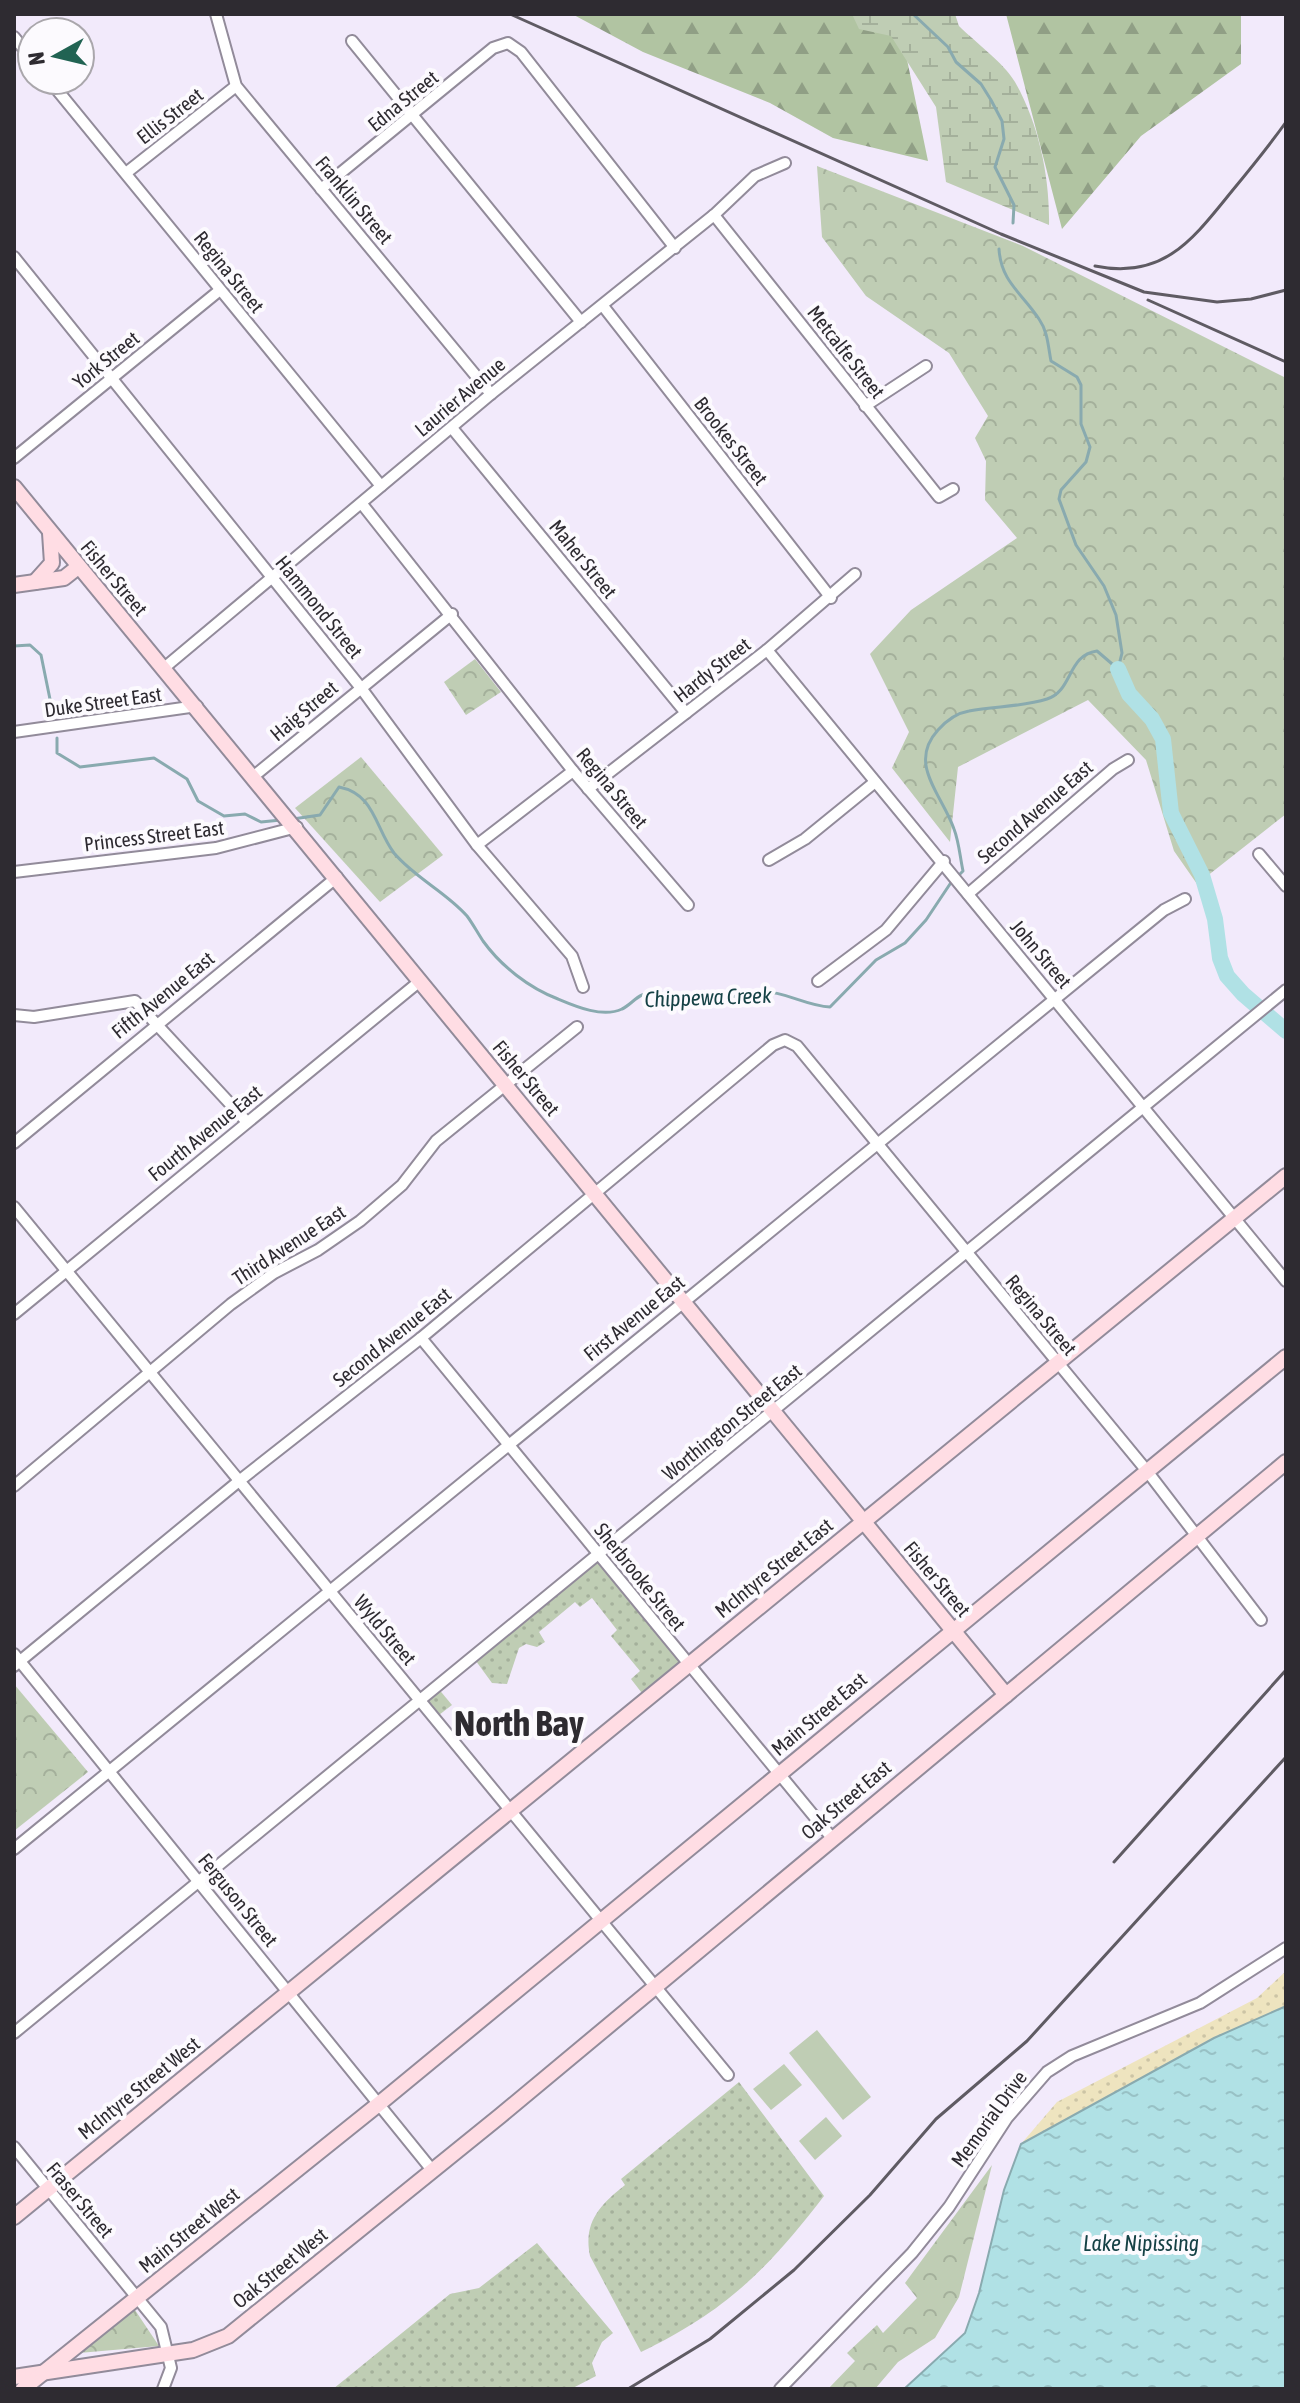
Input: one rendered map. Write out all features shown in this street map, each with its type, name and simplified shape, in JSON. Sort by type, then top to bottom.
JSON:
[{"type":"main road","name":"Fisher Street","points":[[14,487],[294,824],[1006,1695]]},
{"type":"main road","points":[[34,583],[52,563],[50,533]]},
{"type":"main road","points":[[14,585],[64,578],[78,567]]},
{"type":"main road","name":"McIntyre Street East","points":[[289,1991],[1286,1176]]},
{"type":"main road","name":"Main Street East","points":[[380,2103],[1286,1357]]},
{"type":"main road","name":"Oak Street East","points":[[432,2170],[1286,1462]]},
{"type":"main road","name":"McIntyre Street West","points":[[14,2217],[289,1991]]},
{"type":"main road","name":"Main Street West","points":[[23,2389],[380,2103]]},
{"type":"main road","name":"Oak Street West","points":[[14,2377],[170,2355],[228,2336],[432,2170]]},
{"type":"street","name":"Franklin Street","points":[[216,14],[236,86],[491,394]]},
{"type":"street","points":[[352,41],[581,322]]},
{"type":"street","name":"Edna Street","points":[[321,189],[493,48],[508,43],[521,52],[675,248]]},
{"type":"street","name":"Ellis Street","points":[[126,173],[236,86]]},
{"type":"street","name":"Regina Street","points":[[62,96],[381,486]]},
{"type":"street","name":"Laurier Avenue","points":[[164,668],[491,394],[675,248],[755,176],[785,163]]},
{"type":"street","name":"Metcalfe Street","points":[[714,215],[939,497],[953,489]]},
{"type":"street","name":"Hammond Street","points":[[14,257],[361,688],[477,845],[572,956],[583,987]]},
{"type":"street","name":"York Street","points":[[14,458],[220,290]]},
{"type":"street","name":"Brookes Street","points":[[603,306],[831,598]]},
{"type":"street","points":[[865,406],[926,366]]},
{"type":"street","name":"Maher Street","points":[[452,428],[686,713]]},
{"type":"street","name":"Regina Street","points":[[362,504],[452,614],[573,771],[688,905]]},
{"type":"street","name":"Hardy Street","points":[[588,789],[767,650],[831,598],[855,574]]},
{"type":"street","name":"Haig Street","points":[[254,776],[452,614]]},
{"type":"street","name":"John Street","points":[[767,650],[944,861],[1286,1281]]},
{"type":"street","name":"Duke Street East","points":[[14,732],[197,706]]},
{"type":"street","name":"Second Avenue East","points":[[967,892],[1113,769],[1128,760]]},
{"type":"street","points":[[477,845],[573,771]]},
{"type":"street","points":[[769,860],[805,839],[875,782]]},
{"type":"street","name":"Princess Street East","points":[[14,872],[216,848],[294,824]]},
{"type":"street","points":[[1259,854],[1286,886]]},
{"type":"street","points":[[818,981],[886,930],[944,861]]},
{"type":"street","name":"Fifth Avenue East","points":[[14,1143],[337,877]]},
{"type":"street","name":"First Avenue East","points":[[14,1849],[684,1299],[878,1145],[1164,910],[1185,899]]},
{"type":"street","name":"Fourth Avenue East","points":[[14,1314],[420,981]]},
{"type":"street","name":"Worthington Street East","points":[[14,2033],[1286,990]]},
{"type":"street","points":[[14,1015],[34,1017],[135,1001],[158,1022],[247,1122]]},
{"type":"street","name":"Third Avenue East","points":[[14,1486],[274,1273],[318,1250],[360,1221],[402,1185],[436,1141],[577,1027]]},
{"type":"street","name":"Regina Street","points":[[785,1040],[797,1046],[1147,1471],[1261,1620]]},
{"type":"street","name":"Second Avenue East","points":[[16,1660],[421,1338],[773,1045],[785,1040]]},
{"type":"street","name":"Wyld Street","points":[[14,1207],[728,2075]]},
{"type":"street","name":"Sherbrooke Street","points":[[421,1338],[832,1838]]},
{"type":"street","name":"Ferguson Street","points":[[16,1660],[200,1881],[432,2170]]},
{"type":"street","name":"Memorial Drive","points":[[780,2389],[912,2253],[949,2207],[1007,2118],[1047,2072],[1072,2056],[1200,2003],[1286,1948]]},
{"type":"street","name":"Fraser Street","points":[[14,2147],[161,2327],[170,2355]]},
{"type":"street","points":[[163,2389],[169,2379],[170,2355]]},
{"type":"green space","points":[[572,14],[862,14],[904,45],[928,161],[833,138],[770,103],[643,52]]},
{"type":"green space","points":[[852,14],[955,14],[959,26],[1004,67],[1031,115],[1041,152],[1049,225],[946,182],[936,107],[891,36],[859,29]]},
{"type":"green space","points":[[1006,14],[1241,14],[1241,64],[1141,136],[1062,229]]},
{"type":"green space","points":[[817,166],[1023,246],[1286,378],[1286,814],[1197,884],[1174,851],[1146,760],[1088,700],[958,767],[950,842],[892,768],[909,732],[870,654],[911,610],[1017,538],[985,500],[986,461],[975,438],[988,416],[949,353],[866,296],[822,237]]},
{"type":"green space","points":[[475,659],[501,692],[466,715],[444,682]]},
{"type":"green space","points":[[361,757],[443,855],[380,902],[295,808]]},
{"type":"green space","points":[[598,1553],[687,1664],[645,1697],[631,1679],[640,1671],[611,1636],[617,1630],[592,1598],[580,1607],[575,1602],[539,1632],[545,1642],[537,1647],[526,1644],[519,1648],[507,1684],[492,1683],[473,1657]]},
{"type":"green space","points":[[14,1684],[88,1772],[14,1831]]},
{"type":"green space","points":[[437,1687],[452,1705],[435,1718],[421,1700]]},
{"type":"green space","points":[[817,2030],[871,2097],[843,2120],[789,2053]]},
{"type":"green space","points":[[784,2064],[802,2085],[771,2110],[753,2089]]},
{"type":"green space","points":[[739,2082],[824,2196],[783,2246],[743,2286],[697,2321],[641,2352],[590,2256],[591,2224],[601,2207],[625,2185],[621,2179]]},
{"type":"green space","points":[[826,2117],[842,2136],[815,2160],[799,2141]]},
{"type":"green space","points":[[992,2165],[959,2297],[935,2338],[898,2362],[875,2389],[828,2389],[855,2361],[847,2353],[877,2325],[883,2333],[917,2298],[905,2283]]},
{"type":"green space","points":[[537,2243],[613,2333],[602,2342],[592,2363],[596,2376],[571,2389],[333,2389],[450,2294],[479,2288]]},
{"type":"green space","points":[[135,2310],[159,2346],[79,2353]]},
{"type":"sand","points":[[1286,1971],[1286,2006],[1214,2038],[1021,2144],[1057,2102],[1257,1998]]},
{"type":"water","name":"Lake Nipissing","points":[[1286,2006],[1286,2389],[904,2389],[965,2333],[979,2293],[1004,2190],[1021,2144],[1214,2038]]},
{"type":"waterway","points":[[913,14],[948,47],[956,62],[981,84],[1002,121],[1004,139],[995,167],[1014,205],[1013,223]]},
{"type":"waterway","points":[[999,249],[1008,279],[1042,324],[1051,361],[1077,377],[1081,385],[1081,424],[1090,447],[1086,462],[1061,490],[1059,499],[1076,545],[1104,586],[1116,615],[1122,653],[1118,669]]},
{"type":"waterway","name":"Chippewa Creek","points":[[14,646],[30,645],[41,655],[53,714]]},
{"type":"waterway","name":"Chippewa Creek","points":[[958,876],[963,871],[956,834],[926,767],[929,743],[938,730],[965,712],[1028,704],[1055,695],[1080,659],[1087,654],[1097,651],[1118,669]]},
{"type":"waterway","name":"Chippewa Creek","points":[[1118,669],[1129,694],[1152,719],[1163,739],[1171,813],[1202,875],[1215,919],[1220,958],[1227,976],[1286,1031]]},
{"type":"waterway","name":"Chippewa Creek","points":[[57,738],[57,753],[80,767],[154,758],[187,779],[198,801],[224,816],[245,814],[261,822],[281,820]]},
{"type":"waterway","name":"Chippewa Creek","points":[[293,819],[320,815],[339,787],[351,791],[367,804],[394,853],[459,907],[490,950],[507,967],[547,994],[598,1012],[625,1008],[642,995],[650,993],[714,1001],[765,992],[830,1007],[876,960],[905,943],[926,920],[952,881]]},
{"type":"railway","points":[[510,14],[1001,234],[1144,292],[1217,302],[1251,299],[1286,290]]},
{"type":"railway","points":[[1095,266],[1119,269],[1140,267],[1175,252],[1204,225],[1286,122]]},
{"type":"railway","points":[[1148,300],[1286,362]]},
{"type":"railway","points":[[1114,1862],[1286,1670]]},
{"type":"railway","points":[[628,2389],[710,2339],[794,2270],[870,2195],[936,2119],[1027,2041],[1286,1757]]},
{"type":"district","name":"North Bay","points":[[519,1723]]}]
